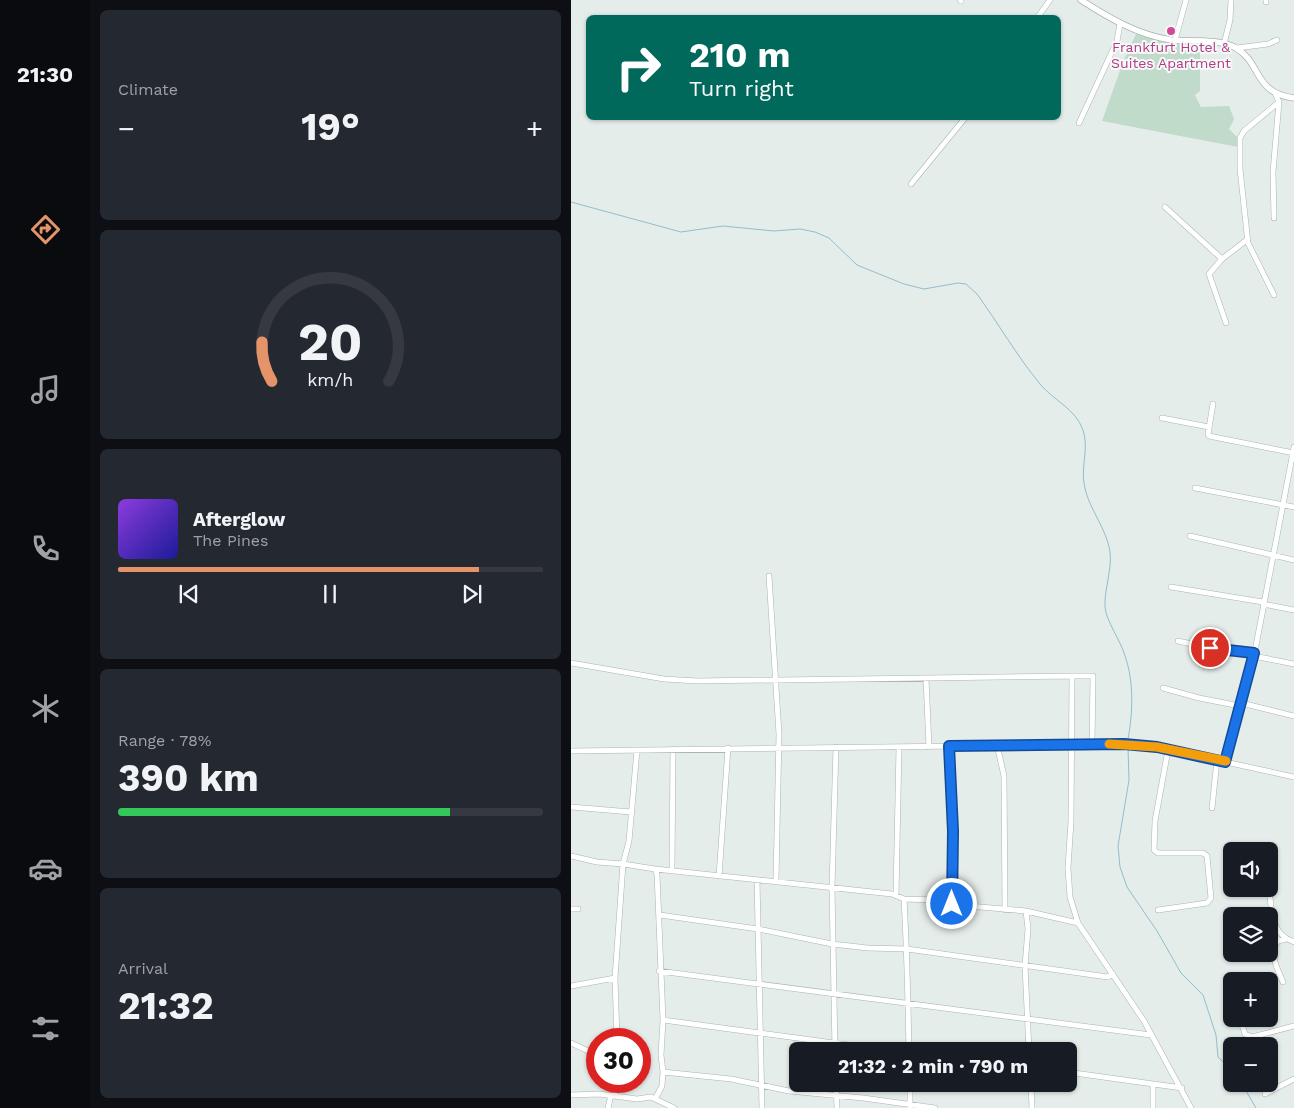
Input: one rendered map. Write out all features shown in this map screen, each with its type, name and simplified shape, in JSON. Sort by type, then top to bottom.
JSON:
[{"type":"street","points":[[1039,15],[1049,0]]},
{"type":"street","points":[[1081,0],[1133,30],[1175,40],[1224,44],[1237,48],[1268,44],[1277,40]]},
{"type":"street","points":[[1175,40],[1186,0]]},
{"type":"street","points":[[1224,44],[1230,20],[1231,0]]},
{"type":"street","points":[[1079,123],[1117,41],[1120,24]]},
{"type":"street","points":[[1237,48],[1246,56],[1262,82],[1275,93],[1294,98]]},
{"type":"street","points":[[1274,218],[1273,172],[1279,102],[1275,93]]},
{"type":"street","points":[[1274,294],[1248,245],[1239,169],[1240,138],[1244,131],[1279,102]]},
{"type":"street","points":[[911,184],[963,120]]},
{"type":"street","points":[[1165,207],[1222,259]]},
{"type":"street","points":[[1226,323],[1209,274],[1222,259],[1248,239]]},
{"type":"street","points":[[1213,404],[1208,434],[1212,438],[1293,451],[1254,654],[1225,762]]},
{"type":"street","points":[[1162,418],[1209,427]]},
{"type":"street","points":[[1195,488],[1294,507]]},
{"type":"street","points":[[1190,536],[1294,560]]},
{"type":"street","points":[[769,576],[777,681],[779,748],[776,882]]},
{"type":"street","points":[[1171,587],[1294,610]]},
{"type":"street","points":[[1179,641],[1210,648],[1254,654],[1294,664]]},
{"type":"street","points":[[571,663],[664,679],[777,681],[1093,676],[1092,745]]},
{"type":"street","points":[[1072,676],[1070,746],[1071,821],[1068,868],[1070,897],[1078,923],[1151,1035],[1182,1088],[1191,1108]]},
{"type":"street","points":[[926,679],[929,747]]},
{"type":"street","points":[[1163,688],[1199,698],[1294,716]]},
{"type":"street","points":[[571,751],[1124,744],[1167,750],[1294,777]]},
{"type":"street","points":[[997,745],[1004,776],[1005,910]]},
{"type":"street","points":[[949,746],[953,831],[952,904]]},
{"type":"street","points":[[835,1042],[832,887],[836,747]]},
{"type":"street","points":[[896,896],[899,747]]},
{"type":"street","points":[[719,876],[728,748]]},
{"type":"street","points":[[672,869],[673,749]]},
{"type":"street","points":[[617,1028],[615,978],[623,864],[629,841],[637,750]]},
{"type":"street","points":[[1158,910],[1207,903],[1211,898],[1207,856],[1203,853],[1158,853],[1154,850],[1155,821],[1167,750]]},
{"type":"street","points":[[1212,808],[1217,760]]},
{"type":"street","points":[[571,807],[631,812]]},
{"type":"street","points":[[571,856],[597,862],[832,887],[896,896],[904,899],[935,900],[952,904],[1026,911],[1078,923]]},
{"type":"street","points":[[655,869],[660,915],[659,971],[663,1020],[662,1086],[655,1099]]},
{"type":"street","points":[[757,880],[762,1108]]},
{"type":"street","points":[[1270,897],[1276,930],[1286,939],[1294,942]]},
{"type":"street","points":[[904,899],[909,1042]]},
{"type":"street","points":[[571,909],[578,909]]},
{"type":"street","points":[[1026,911],[1028,929],[1025,966],[1029,1042]]},
{"type":"street","points":[[660,915],[758,929],[832,944],[868,948],[907,949],[1085,976],[1108,977],[1113,974]]},
{"type":"street","points":[[1283,982],[1274,959],[1274,950],[1278,942],[1286,939]]},
{"type":"street","points":[[659,971],[1151,1035]]},
{"type":"street","points":[[571,986],[615,978]]},
{"type":"street","points":[[663,1020],[820,1042]]},
{"type":"street","points":[[1243,1027],[1245,1034],[1252,1037],[1294,1026]]},
{"type":"street","points":[[571,1043],[586,1049]]},
{"type":"street","points":[[663,1072],[731,1079],[789,1091],[837,1095],[935,1108]]},
{"type":"street","points":[[1077,1073],[1182,1088]]},
{"type":"street","points":[[1265,1094],[1294,1079]]},
{"type":"street","points":[[1153,1084],[1153,1108]]},
{"type":"street","points":[[837,1092],[837,1108]]},
{"type":"street","points":[[910,1092],[911,1106]]},
{"type":"street","points":[[1031,1092],[1032,1108]]},
{"type":"street","points":[[608,1108],[614,1093]]},
{"type":"street","points":[[571,1096],[655,1099],[674,1108]]},
{"type":"green space","points":[[1137,32],[1158,41],[1200,45],[1200,91],[1195,95],[1201,107],[1229,106],[1234,119],[1229,129],[1237,137],[1238,147],[1102,121],[1123,62]]},
{"type":"waterway","points":[[571,202],[681,232],[723,226],[774,231],[800,229],[815,232],[829,238],[857,265],[904,284],[924,289],[958,283],[966,284],[977,294],[1015,351],[1040,384],[1070,410],[1083,430],[1085,437],[1083,477],[1086,491],[1110,551],[1110,567],[1105,599],[1106,613],[1123,650],[1130,676],[1132,708],[1128,739]]},
{"type":"waterway","points":[[1128,748],[1129,780],[1118,846],[1120,867],[1127,887],[1157,931],[1181,973],[1203,995],[1216,1035],[1218,1057],[1223,1062]]},
{"type":"waterway","points":[[1247,1092],[1256,1108]]},
{"type":"slow traffic","points":[[1109,744],[1157,747],[1226,761]]},
{"type":"place","name":"Frankfurt Hotel & Suites Apartment","points":[[1171,31]]},
{"type":"route","points":[[952,904],[953,831],[949,746],[1124,744],[1157,747],[1225,762],[1254,653],[1236,649],[1221,650],[1210,648]]}]
